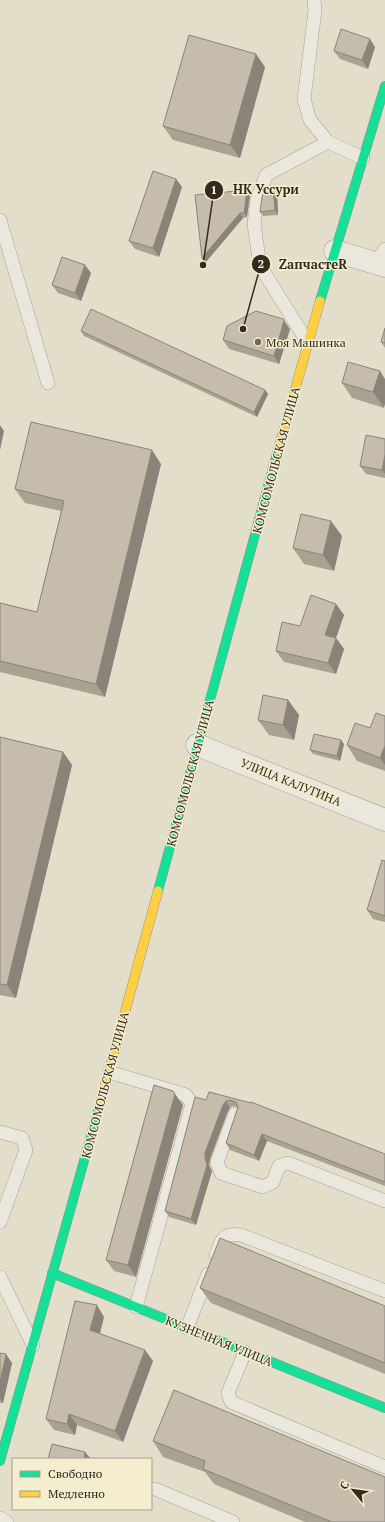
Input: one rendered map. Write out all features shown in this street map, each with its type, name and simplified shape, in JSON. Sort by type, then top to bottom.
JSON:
[{"type":"main road","name":"КОМСОМОЛЬСКАЯ УЛИЦА","points":[[0,1461],[109,1072],[197,745],[308,343],[362,158],[385,86]]},
{"type":"main road","name":"КУЗНЕЧНАЯ УЛИЦА","points":[[52,1273],[385,1408]]},
{"type":"street","points":[[335,251],[382,260]]},
{"type":"street","name":"УЛИЦА КАЛУГИНА","points":[[197,745],[385,820]]},
{"type":"lane","points":[[314,0],[304,99],[310,120],[328,142],[362,158]]},
{"type":"lane","points":[[308,343],[260,266],[254,224],[257,200],[266,175],[328,142]]},
{"type":"lane","points":[[0,220],[48,383]]},
{"type":"lane","points":[[109,1072],[186,1094],[192,1104],[136,1307]]},
{"type":"lane","points":[[235,1114],[217,1162],[220,1173],[262,1187],[273,1182],[279,1166],[288,1163],[385,1201]]},
{"type":"lane","points":[[0,1132],[22,1138],[26,1150],[0,1222]]},
{"type":"lane","points":[[187,1328],[223,1238],[232,1233],[241,1235],[385,1291]]},
{"type":"lane","points":[[0,1277],[33,1344]]},
{"type":"lane","points":[[245,1352],[228,1393],[231,1402],[385,1467]]},
{"type":"lane","points":[[155,1489],[233,1522]]},
{"type":"lane","points":[[0,1518],[7,1522]]},
{"type":"building","points":[[341,29],[370,39],[362,60],[334,51]]},
{"type":"building","points":[[189,35],[256,54],[230,145],[163,126]]},
{"type":"building","points":[[153,171],[176,179],[153,248],[129,241]]},
{"type":"building","points":[[273,188],[275,210],[260,212],[262,197],[265,189]]},
{"type":"building","points":[[247,190],[244,213],[240,213],[202,258],[195,195]]},
{"type":"building","points":[[62,257],[85,265],[75,293],[52,285]]},
{"type":"building","points":[[91,309],[265,390],[254,412],[81,331]]},
{"type":"building","name":"Моя Машинка","points":[[256,311],[283,319],[284,321],[274,356],[223,340],[227,326]]},
{"type":"building","points":[[385,328],[385,343],[381,342]]},
{"type":"building","points":[[348,362],[380,371],[373,392],[342,383]]},
{"type":"building","points":[[31,422],[152,450],[96,684],[0,661],[0,603],[37,612],[64,501],[15,489]]},
{"type":"building","points":[[366,435],[385,439],[385,455],[382,470],[360,466]]},
{"type":"building","points":[[301,514],[331,521],[323,555],[293,548]]},
{"type":"building","points":[[311,595],[336,604],[325,635],[336,638],[328,663],[276,651],[282,622],[300,626]]},
{"type":"building","points":[[263,695],[288,700],[283,725],[258,720]]},
{"type":"building","points":[[376,713],[385,716],[385,746],[380,758],[347,745],[355,723],[370,728]]},
{"type":"building","points":[[314,734],[341,740],[337,756],[310,750]]},
{"type":"building","points":[[0,737],[63,752],[7,985],[0,984]]},
{"type":"building","points":[[382,860],[385,861],[385,916],[367,910]]},
{"type":"building","points":[[154,1085],[173,1091],[175,1094],[128,1265],[106,1260]]},
{"type":"building","points":[[209,1092],[251,1102],[385,1154],[385,1182],[262,1134],[254,1155],[226,1143],[238,1107],[236,1102],[230,1100],[226,1101],[223,1105],[205,1153],[207,1165],[191,1219],[165,1211],[195,1097],[206,1100]]},
{"type":"building","points":[[220,1238],[385,1306],[385,1363],[200,1288]]},
{"type":"building","points":[[75,1301],[97,1305],[90,1330],[145,1350],[115,1431],[69,1414],[67,1424],[46,1419]]},
{"type":"building","points":[[0,1353],[6,1354],[0,1382]]},
{"type":"building","points":[[174,1390],[385,1477],[385,1522],[332,1522],[203,1469],[205,1461],[153,1441]]},
{"type":"building","points":[[52,1444],[85,1452],[84,1458],[48,1458]]},
{"type":"traffic: fast","points":[[320,301],[385,86]]},
{"type":"traffic: fast","points":[[158,891],[278,450]]},
{"type":"traffic: fast","points":[[0,1461],[101,1100]]},
{"type":"traffic: fast","points":[[52,1273],[385,1408]]},
{"type":"traffic: slow","points":[[278,450],[320,301]]},
{"type":"traffic: slow","points":[[101,1100],[158,891]]},
{"type":"place","name":"НК Уссури","points":[[203,265]]},
{"type":"place","name":"ZапчастеR","points":[[243,329]]},
{"type":"place","name":"Моя Машинка","points":[[258,342]]}]
